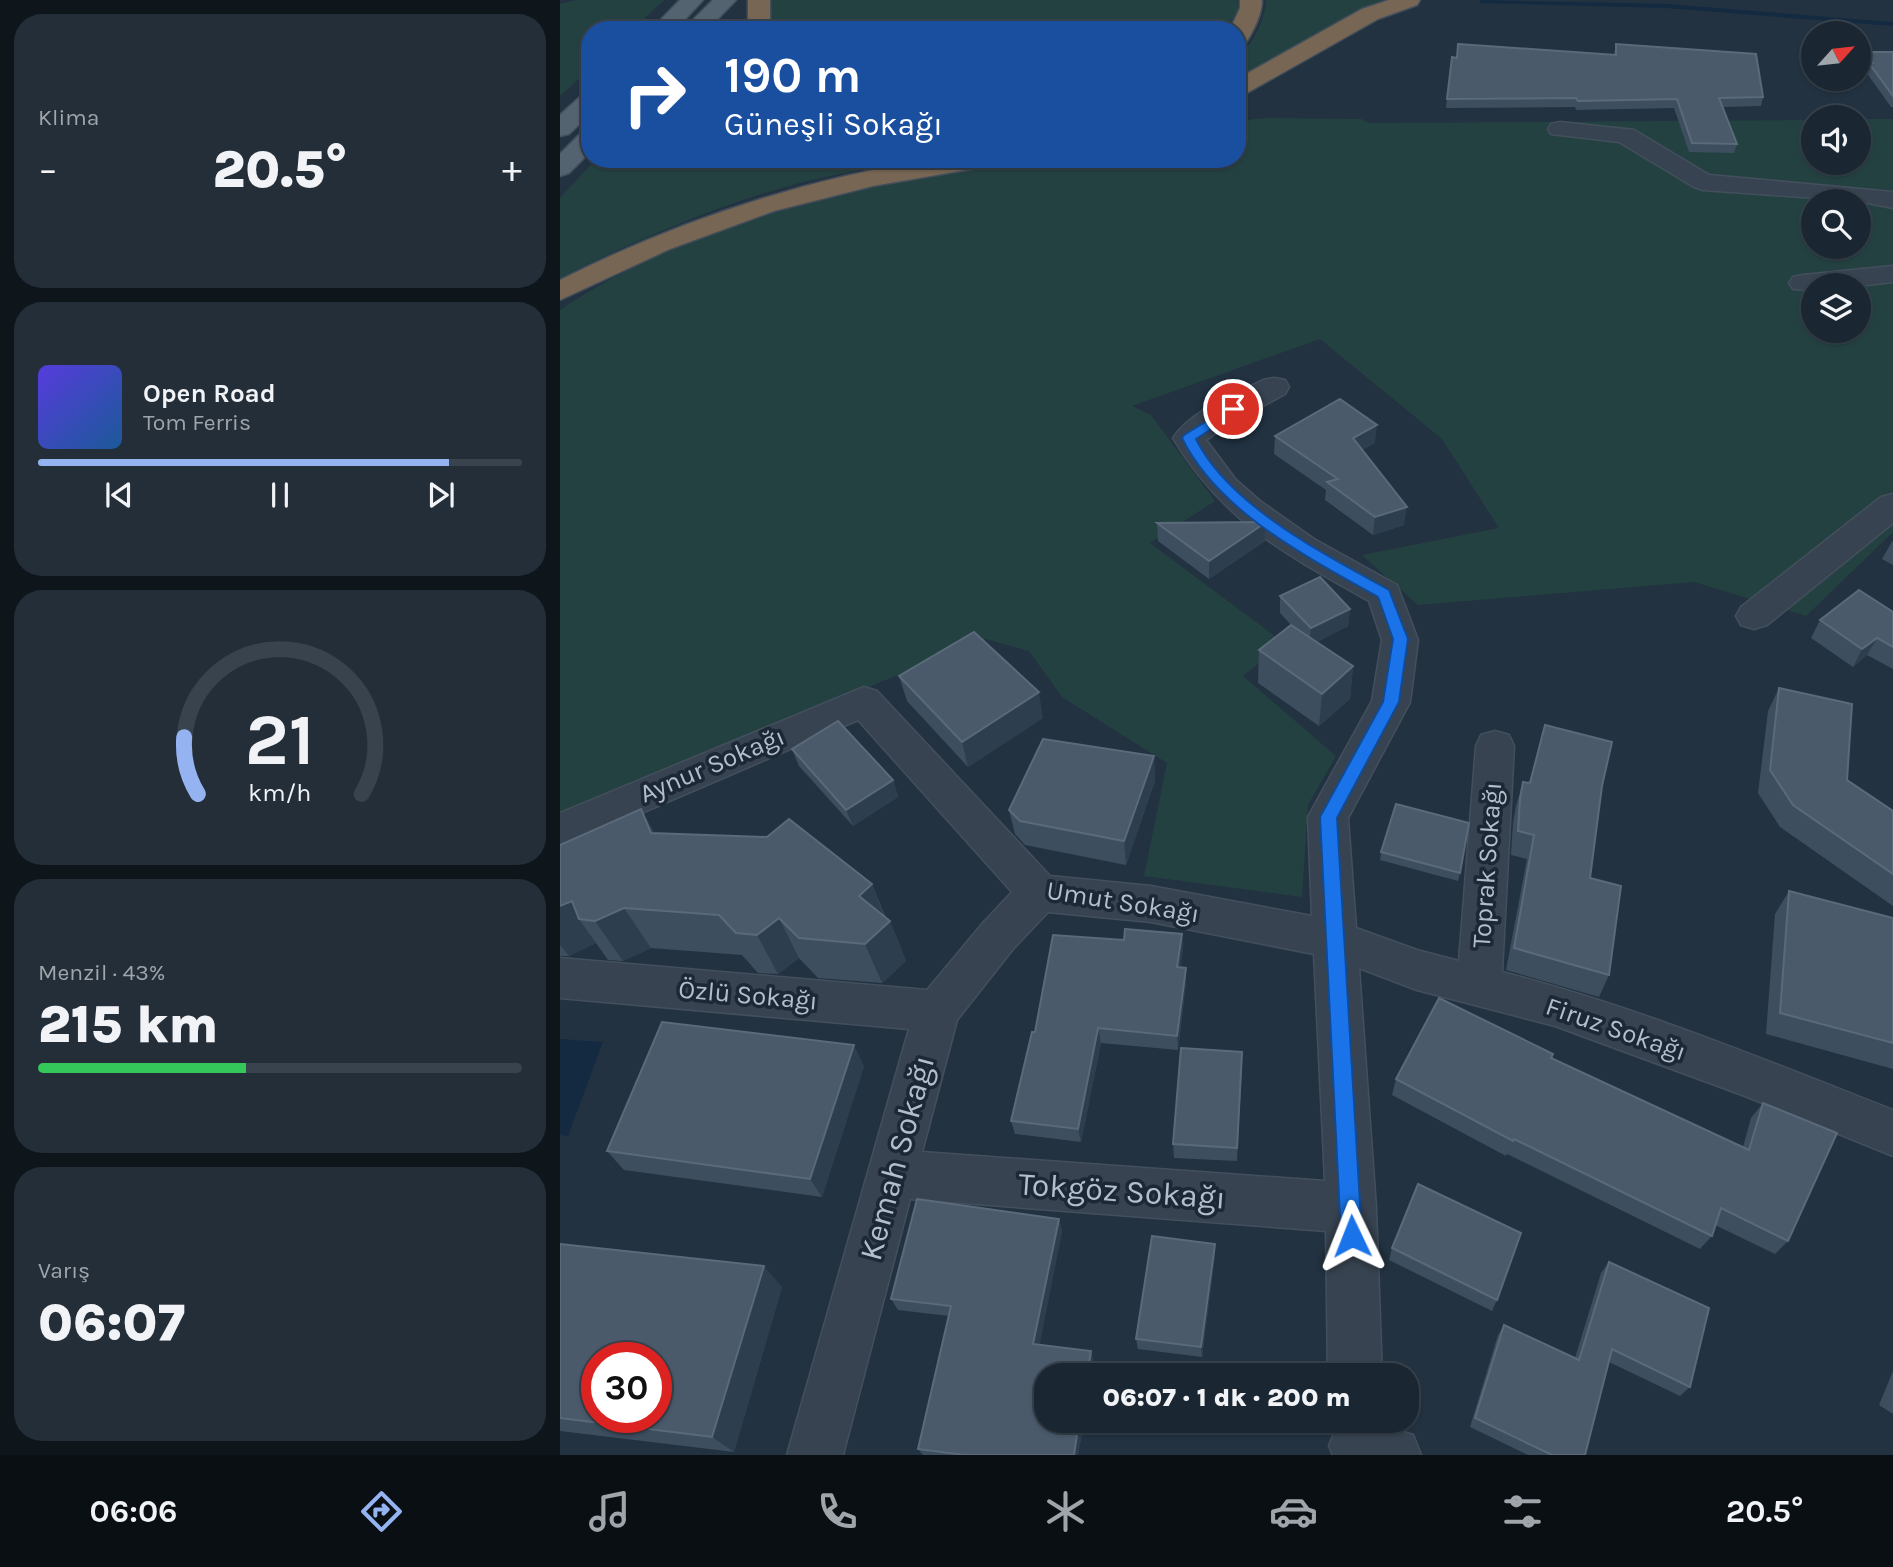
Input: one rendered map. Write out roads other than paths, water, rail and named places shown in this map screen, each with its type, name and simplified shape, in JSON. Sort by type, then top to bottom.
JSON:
[{"type":"highway","points":[[759,0],[760,21]]},
{"type":"highway","points":[[1245,21],[1251,8],[1251,0]]},
{"type":"highway","points":[[1246,84],[1370,14],[1409,0]]},
{"type":"highway","points":[[560,291],[631,255],[756,206],[913,168]]},
{"type":"main road","points":[[671,21],[692,0]]},
{"type":"main road","points":[[703,21],[725,0]]},
{"type":"main road","points":[[560,129],[581,109]]},
{"type":"main road","points":[[560,168],[581,147]]},
{"type":"street","points":[[1560,129],[1625,135],[1703,182],[1893,200]]},
{"type":"street","points":[[1871,276],[1893,274]]},
{"type":"street","points":[[1274,387],[1213,420],[1189,438],[1199,459],[1251,512],[1317,556],[1384,594],[1400,639],[1391,702],[1328,817],[1351,1208],[1355,1363]]},
{"type":"street","points":[[1754,616],[1893,505]]},
{"type":"street","name":"Umut Sokağı","points":[[864,701],[1039,893],[1151,904],[1335,939]]},
{"type":"street","name":"Aynur Sokağı","points":[[560,831],[864,701]]},
{"type":"street","name":"Toprak Sokağı","points":[[1479,985],[1495,746]]},
{"type":"street","name":"Kemah Sokağı","points":[[815,1455],[937,1011],[998,936],[1039,893]]},
{"type":"street","name":"Firuz Sokağı","points":[[1335,939],[1417,971],[1479,985],[1580,1015],[1752,1077],[1893,1133]]},
{"type":"street","name":"Özlü Sokağı","points":[[560,978],[937,1011]]},
{"type":"street","name":"Tokgöz Sokağı","points":[[892,1174],[1351,1208]]},
{"type":"water","points":[[560,1039],[603,1042],[568,1136],[560,1135]]},
{"type":"waterway","points":[[1482,2],[1666,6],[1893,24]]}]
